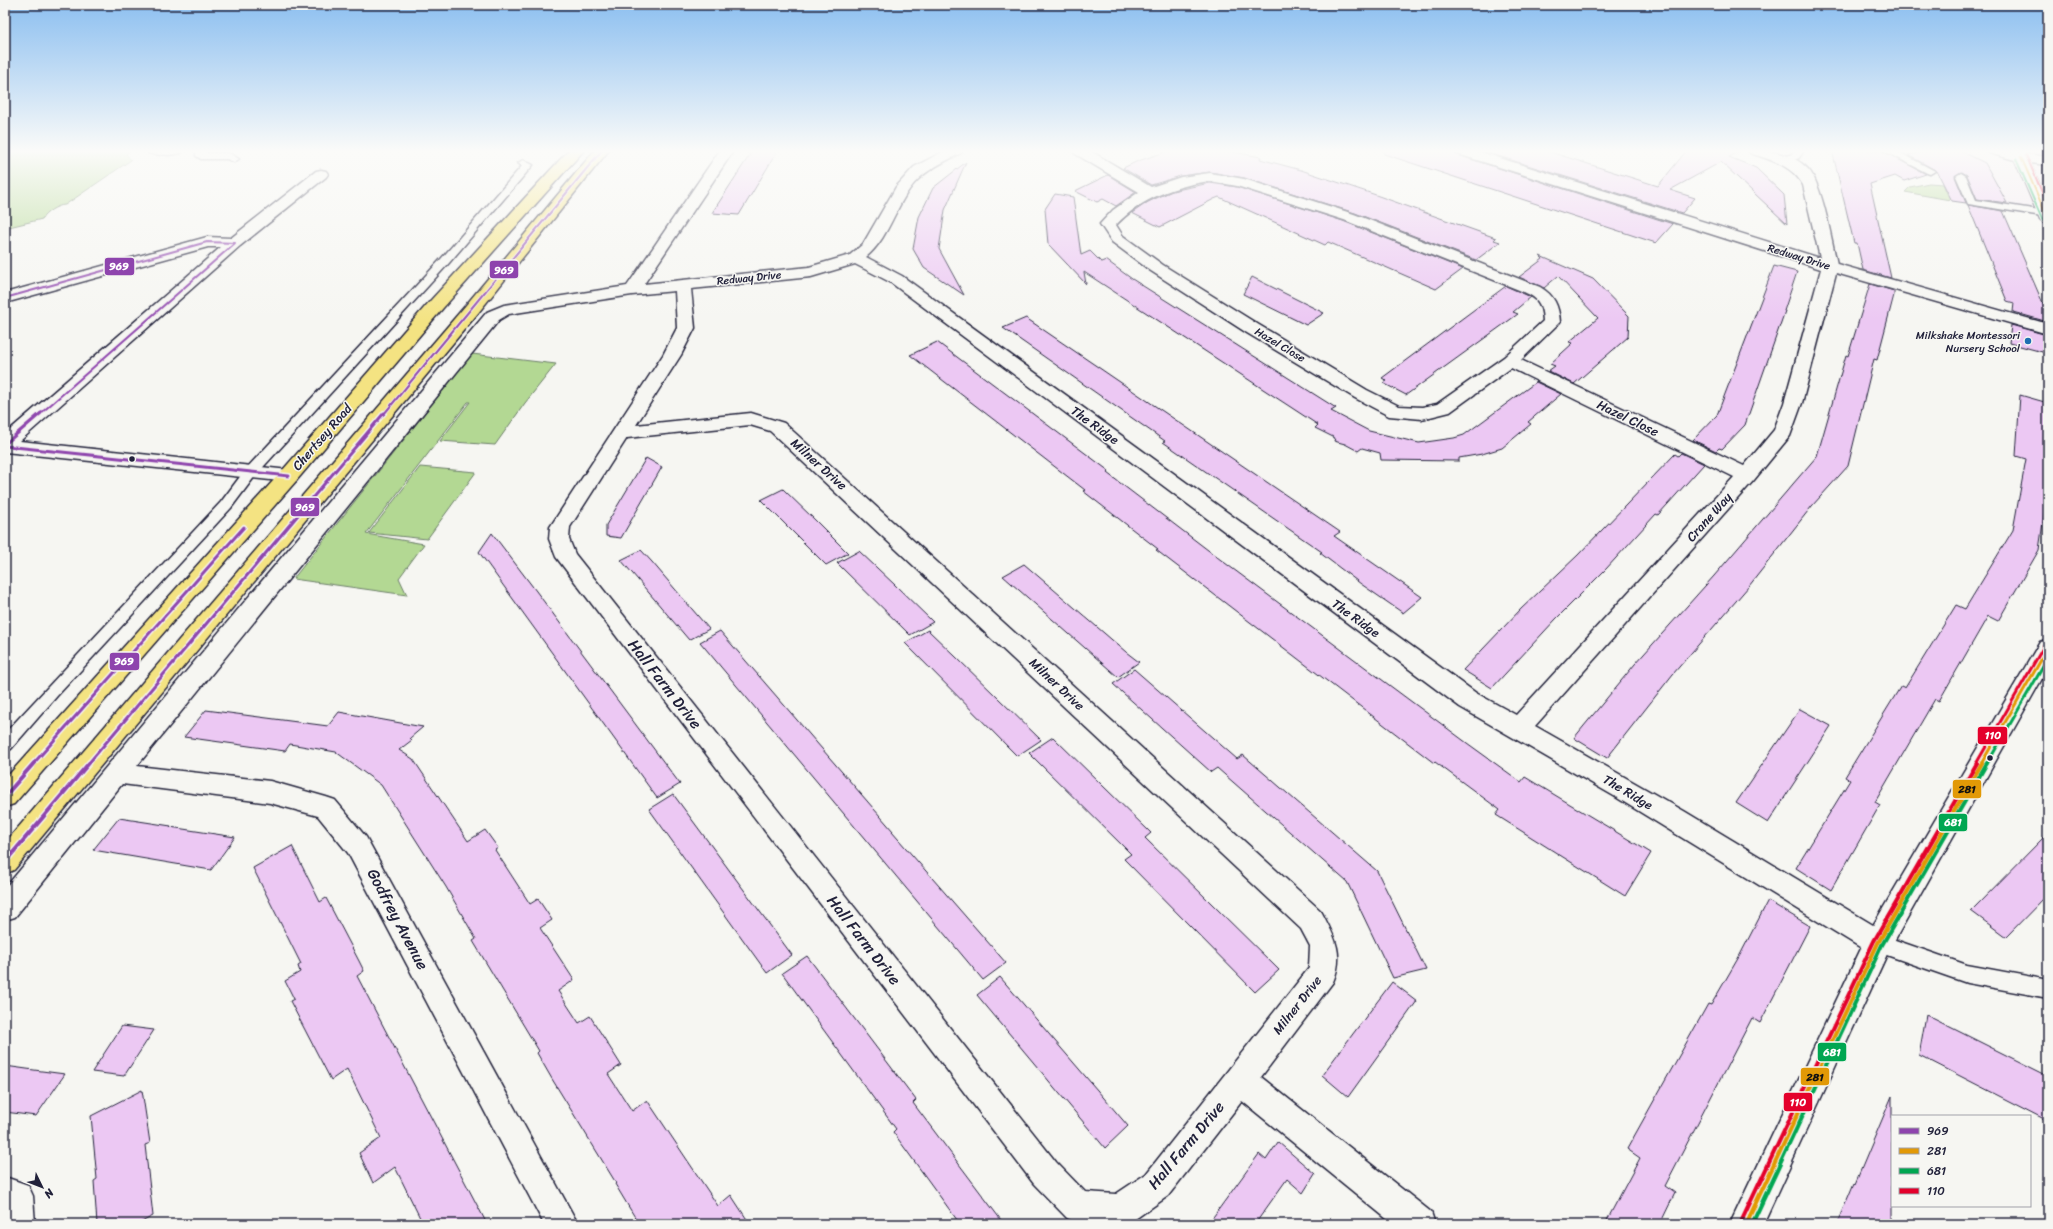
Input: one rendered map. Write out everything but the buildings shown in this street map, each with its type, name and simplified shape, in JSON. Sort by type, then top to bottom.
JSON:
[{"type":"highway","name":"Chertsey Road","points":[[5,796],[289,476],[437,304],[525,207]]},
{"type":"highway","points":[[5,862],[472,308],[555,207]]},
{"type":"street","points":[[5,445],[235,242],[279,207]]},
{"type":"street","points":[[632,290],[688,207]]},
{"type":"street","name":"Redway Drive","points":[[116,773],[493,316],[504,310],[632,290],[811,272],[856,258],[869,247],[891,207]]},
{"type":"street","name":"Hazel Close","points":[[1126,207],[1119,212],[1108,224],[1117,239],[1157,268],[1253,329],[1361,394],[1396,412],[1422,413],[1443,408],[1510,361],[1552,322],[1552,307],[1541,294],[1349,217],[1319,207]]},
{"type":"street","name":"Redway Drive","points":[[1643,207],[1958,305],[2048,329]]},
{"type":"street","points":[[1816,207],[1830,266]]},
{"type":"street","points":[[2043,207],[2047,217]]},
{"type":"street","points":[[5,298],[208,242],[235,242]]},
{"type":"street","name":"The Ridge","points":[[856,258],[896,279],[1468,700],[1519,728],[1878,943]]},
{"type":"street","name":"Crane Way","points":[[1519,728],[1747,475],[1783,432],[1793,403],[1830,266]]},
{"type":"street","name":"Hall Farm Drive","points":[[683,286],[686,328],[672,355],[560,527],[559,539],[566,557],[1044,1173],[1078,1207],[1120,1211],[1157,1185],[1240,1080]]},
{"type":"street","name":"Hazel Close","points":[[1510,361],[1747,475]]},
{"type":"street","name":"Milner Drive","points":[[621,433],[751,419],[777,427],[1311,920],[1324,945],[1323,972],[1240,1080]]},
{"type":"street","points":[[5,445],[250,473],[289,476]]},
{"type":"street","points":[[1746,1224],[1878,943],[2048,648]]},
{"type":"street","points":[[5,908],[116,773]]},
{"type":"street","name":"Godfrey Avenue","points":[[116,773],[270,792],[326,808],[357,845],[562,1224]]},
{"type":"street","points":[[1240,1080],[1419,1224]]},
{"type":"street","points":[[5,1193],[17,1196],[19,1224]]},
{"type":"lane","points":[[5,744],[50,692],[226,505],[250,473],[445,261],[491,207]]},
{"type":"lane","points":[[1999,207],[2047,217]]},
{"type":"lane","points":[[1878,943],[1967,974],[2048,989]]},
{"type":"green space","points":[[5,207],[56,207],[46,214],[42,219],[5,228]]},
{"type":"green space","points":[[472,354],[556,364],[525,403],[495,445],[440,441],[470,402],[468,402],[366,534],[424,544],[399,578],[407,595],[293,579]]},
{"type":"green space","points":[[420,467],[476,472],[427,539],[369,533]]},
{"type":"transit line","name":"969","points":[[5,862],[472,309],[555,207]]},
{"type":"transit line","name":"681","points":[[2037,207],[2043,221]]},
{"type":"transit line","name":"281","points":[[2043,207],[2048,219]]},
{"type":"transit line","name":"969","points":[[5,298],[207,242],[235,243]]},
{"type":"transit line","name":"969","points":[[5,444],[235,243]]},
{"type":"transit line","name":"969","points":[[5,446],[289,476]]},
{"type":"transit line","name":"969","points":[[5,796],[244,527]]},
{"type":"transit line","name":"110","points":[[1741,1222],[1874,941],[2044,646]]},
{"type":"transit line","name":"281","points":[[1746,1224],[1878,943],[2048,648]]},
{"type":"transit line","name":"681","points":[[1752,1224],[1882,945],[2048,658]]},
{"type":"place","name":"Milkshake Montessori Nursery School","points":[[2028,341]]}]
